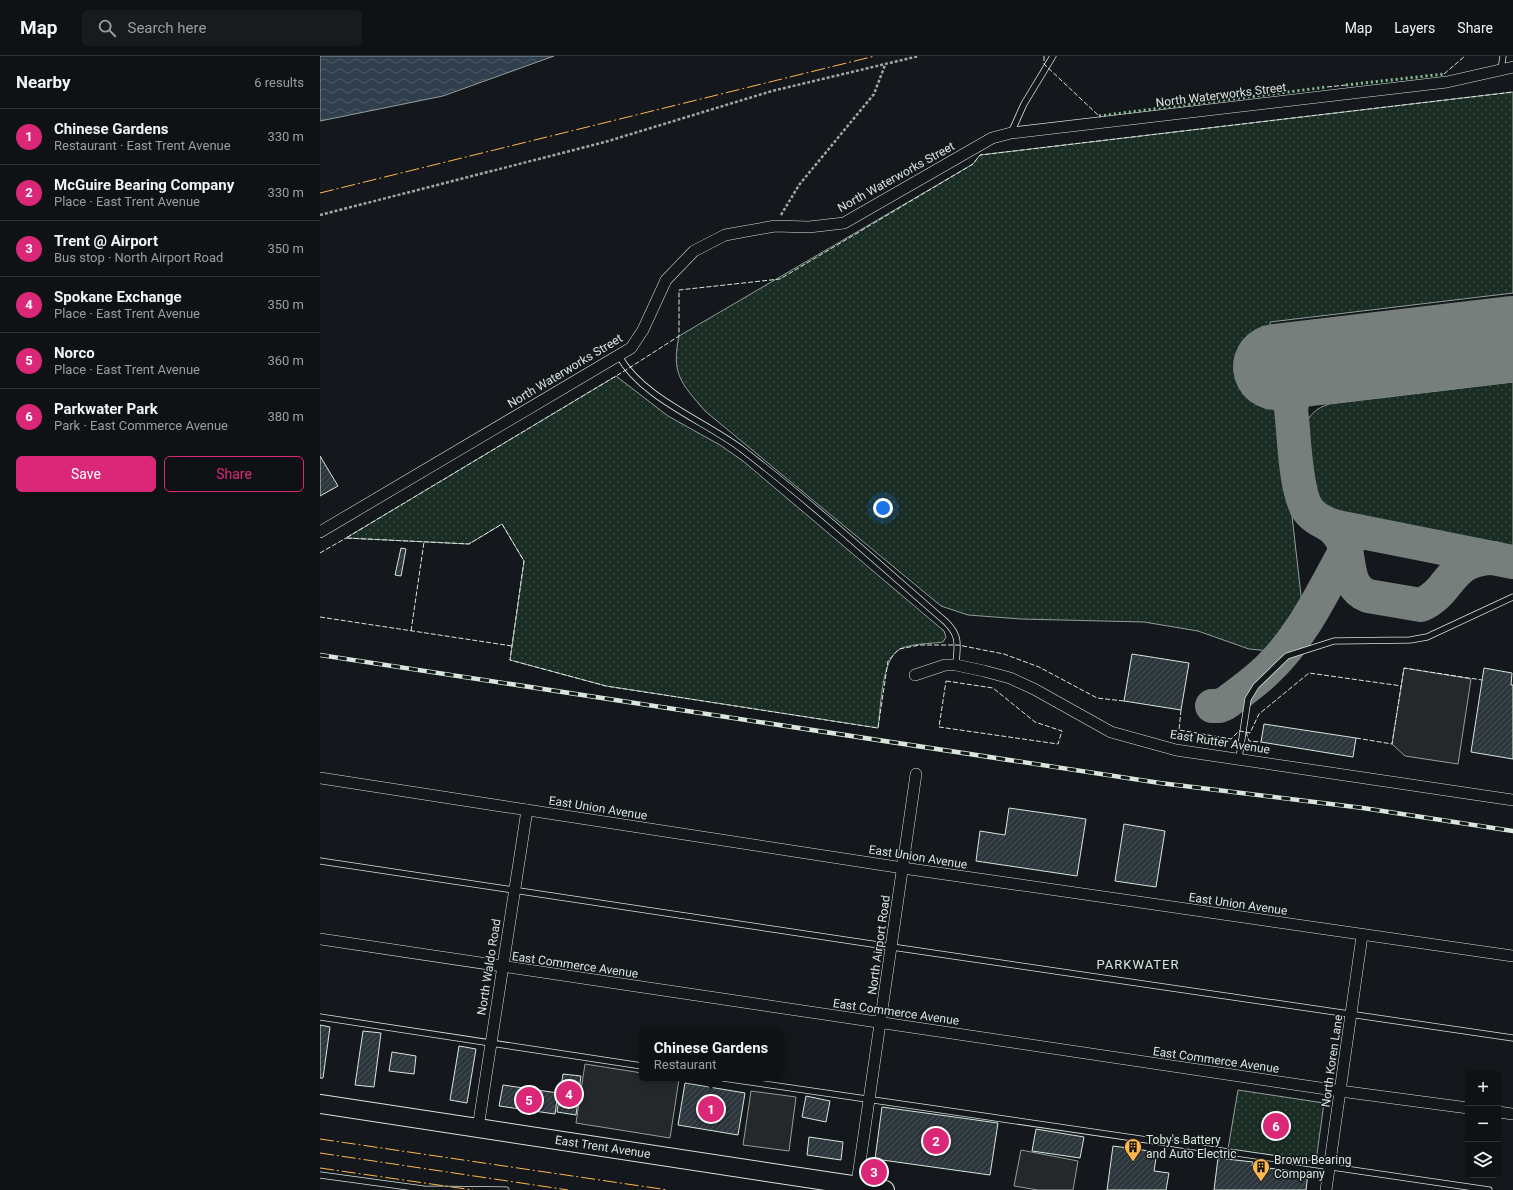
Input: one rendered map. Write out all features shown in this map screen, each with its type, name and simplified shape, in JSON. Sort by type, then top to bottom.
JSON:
[{"type":"main road","name":"East Trent Avenue","points":[[320,1104],[856,1188],[885,1190]]},
{"type":"street","name":"North Waterworks Street","points":[[320,532],[631,348],[639,336],[666,280],[694,251],[725,235],[775,226],[809,227],[844,223],[992,138],[1011,132],[1447,82],[1513,68]]},
{"type":"street","name":"East Rutter Avenue","points":[[915,674],[933,668],[956,665],[1010,678],[1039,692],[1111,732],[1176,750],[1239,758],[1513,800]]},
{"type":"street","name":"North Airport Road","points":[[856,1188],[916,774]]},
{"type":"street","name":"East Union Avenue","points":[[320,778],[903,868],[1362,936],[1513,956]]},
{"type":"street","name":"North Waldo Road","points":[[478,1128],[527,810]]},
{"type":"street","name":"North Koren Lane","points":[[1326,1190],[1362,936]]},
{"type":"street","name":"East Commerce Avenue","points":[[320,939],[1340,1091],[1465,1108]]},
{"type":"street","points":[[1501,1112],[1513,1114]]},
{"type":"lane","points":[[1011,132],[1024,104],[1053,56]]},
{"type":"lane","points":[[1501,70],[1503,56]]},
{"type":"lane","points":[[618,356],[626,370],[666,401],[752,457],[946,622],[955,632],[958,641],[956,665]]},
{"type":"lane","points":[[1239,758],[1248,699],[1256,686],[1287,656],[1334,641],[1410,640],[1427,637],[1513,597]]},
{"type":"lane","points":[[320,861],[514,891],[1513,1038]]},
{"type":"lane","points":[[320,1017],[639,1066]]},
{"type":"lane","points":[[743,1081],[1488,1190]]},
{"type":"lane","points":[[320,1175],[423,1189],[506,1190]]},
{"type":"path","points":[[320,214],[605,142],[772,91],[919,56]]},
{"type":"path","points":[[775,226],[798,185],[874,94],[885,65]]},
{"type":"green space","points":[[1513,92],[1513,293],[1270,322],[1302,604],[1297,617],[1285,635],[1271,651],[1249,649],[1198,631],[1144,622],[1021,619],[968,615],[941,606],[705,411],[684,385],[677,369],[676,360],[679,336],[973,164],[980,155]]},
{"type":"green space","points":[[616,376],[668,416],[720,445],[743,461],[944,631],[946,637],[943,642],[910,646],[900,649],[894,654],[885,673],[878,728],[606,686],[510,660],[524,561],[502,524],[469,544],[346,538]]},
{"type":"green space","points":[[1513,382],[1513,552],[1331,516],[1316,507],[1312,499],[1304,428],[1308,419],[1320,408],[1329,404]]},
{"type":"green space","points":[[1238,1090],[1324,1103],[1316,1161],[1228,1149]]},
{"type":"shaded area","points":[[1404,668],[1471,679],[1458,764],[1405,756],[1392,744]]},
{"type":"shaded area","points":[[585,1064],[639,1073],[639,1081],[679,1081],[670,1138],[576,1123]]},
{"type":"shaded area","points":[[751,1091],[796,1097],[789,1151],[743,1145]]},
{"type":"shaded area","points":[[1021,1150],[1078,1161],[1073,1190],[1038,1190],[1014,1186]]},
{"type":"water","points":[[320,56],[554,56],[443,96],[320,121]]},
{"type":"building","points":[[320,456],[338,486],[320,496]]},
{"type":"building","points":[[401,548],[406,549],[401,576],[395,575]]},
{"type":"building","points":[[1132,654],[1189,663],[1181,710],[1124,701]]},
{"type":"building","points":[[1484,668],[1512,673],[1513,759],[1471,752]]},
{"type":"building","points":[[1264,724],[1356,738],[1353,757],[1261,742]]},
{"type":"building","points":[[1009,808],[1086,819],[1077,876],[976,861],[980,831],[1005,835]]},
{"type":"building","points":[[1124,824],[1165,831],[1156,887],[1115,881]]},
{"type":"building","points":[[320,1025],[330,1027],[323,1078],[320,1078]]},
{"type":"building","points":[[363,1031],[381,1033],[374,1087],[355,1085]]},
{"type":"building","points":[[459,1046],[476,1049],[467,1103],[450,1100]]},
{"type":"building","points":[[392,1052],[416,1056],[414,1074],[389,1071]]},
{"type":"building","points":[[563,1074],[581,1076],[576,1115],[557,1112]]},
{"type":"building","points":[[685,1083],[745,1093],[738,1135],[678,1125]]},
{"type":"building","points":[[503,1085],[558,1093],[555,1114],[499,1106]]},
{"type":"building","points":[[806,1096],[830,1101],[826,1122],[802,1117]]},
{"type":"building","points":[[882,1107],[998,1123],[990,1175],[875,1159]]},
{"type":"building","points":[[1036,1129],[1084,1137],[1080,1158],[1032,1151]]},
{"type":"building","points":[[809,1137],[843,1142],[841,1160],[807,1155]]},
{"type":"building","name":"Toby's Battery and Auto Electric","points":[[1113,1146],[1157,1152],[1154,1171],[1169,1173],[1166,1190],[1107,1190]]},
{"type":"building","name":"Brown Bearing Company","points":[[1218,1158],[1253,1162],[1252,1166],[1308,1173],[1306,1190],[1214,1190]]},
{"type":"taxiway","points":[[1323,362],[1306,376],[1295,394],[1291,409],[1300,490],[1308,510],[1321,521],[1337,527],[1513,562]]},
{"type":"taxiway","points":[[1327,524],[1337,532],[1343,542],[1353,582],[1359,590],[1368,596],[1421,605],[1439,592],[1452,576],[1468,563],[1479,559],[1494,558]]},
{"type":"taxiway","points":[[1212,706],[1219,706],[1226,703],[1258,679],[1280,657],[1312,612],[1347,548]]},
{"type":"runway","points":[[1276,367],[1513,339]]},
{"type":"railway","points":[[320,655],[1160,783],[1363,808],[1513,831]]},
{"type":"hedge","points":[[1346,85],[1444,74]]},
{"type":"hedge","points":[[1099,116],[1327,87]]},
{"type":"fence","points":[[1044,56],[1044,64],[1099,116]]},
{"type":"fence","points":[[1444,74],[1465,56]]},
{"type":"fence","points":[[1327,87],[1346,85]]},
{"type":"fence","points":[[1124,701],[1097,698],[1039,667],[1004,654],[958,645],[920,645],[899,649],[888,661],[878,728],[606,686],[510,660],[524,561],[502,524],[469,544],[346,538],[626,370],[679,336],[679,290],[780,279],[973,164],[980,155],[1513,92]]},
{"type":"fence","points":[[320,553],[346,538]]},
{"type":"fence","points":[[411,631],[424,542]]},
{"type":"fence","points":[[320,617],[512,646]]},
{"type":"fence","points":[[1356,738],[1392,744],[1404,668],[1482,680]]},
{"type":"fence","points":[[1246,732],[1250,733],[1259,714],[1309,673],[1402,686]]},
{"type":"fence","points":[[946,681],[993,688],[1035,722],[1062,731],[1058,744],[939,727],[946,681]]},
{"type":"fence","points":[[1181,710],[1179,730],[1231,739],[1239,731],[1246,732],[1249,741],[1261,742]]},
{"type":"power","points":[[320,193],[875,56]]},
{"type":"power","points":[[320,1139],[668,1190]]},
{"type":"power","points":[[320,1153],[568,1190]]},
{"type":"power","points":[[320,1168],[473,1190]]},
{"type":"place","name":"Spokane Exchange","points":[[569,1094]]},
{"type":"place","name":"Norco","points":[[529,1100]]},
{"type":"place","name":"Chinese Gardens","points":[[711,1109]]},
{"type":"place","name":"Parkwater Park","points":[[1276,1126]]},
{"type":"place","name":"McGuire Bearing Company","points":[[936,1141]]},
{"type":"place","name":"Toby's Battery and Auto Electric","points":[[1133,1162]]},
{"type":"place","name":"Trent @ Airport","points":[[874,1172]]},
{"type":"place","name":"Brown Bearing Company","points":[[1261,1182]]},
{"type":"district","name":"PARKWATER","points":[[1138,964]]}]
